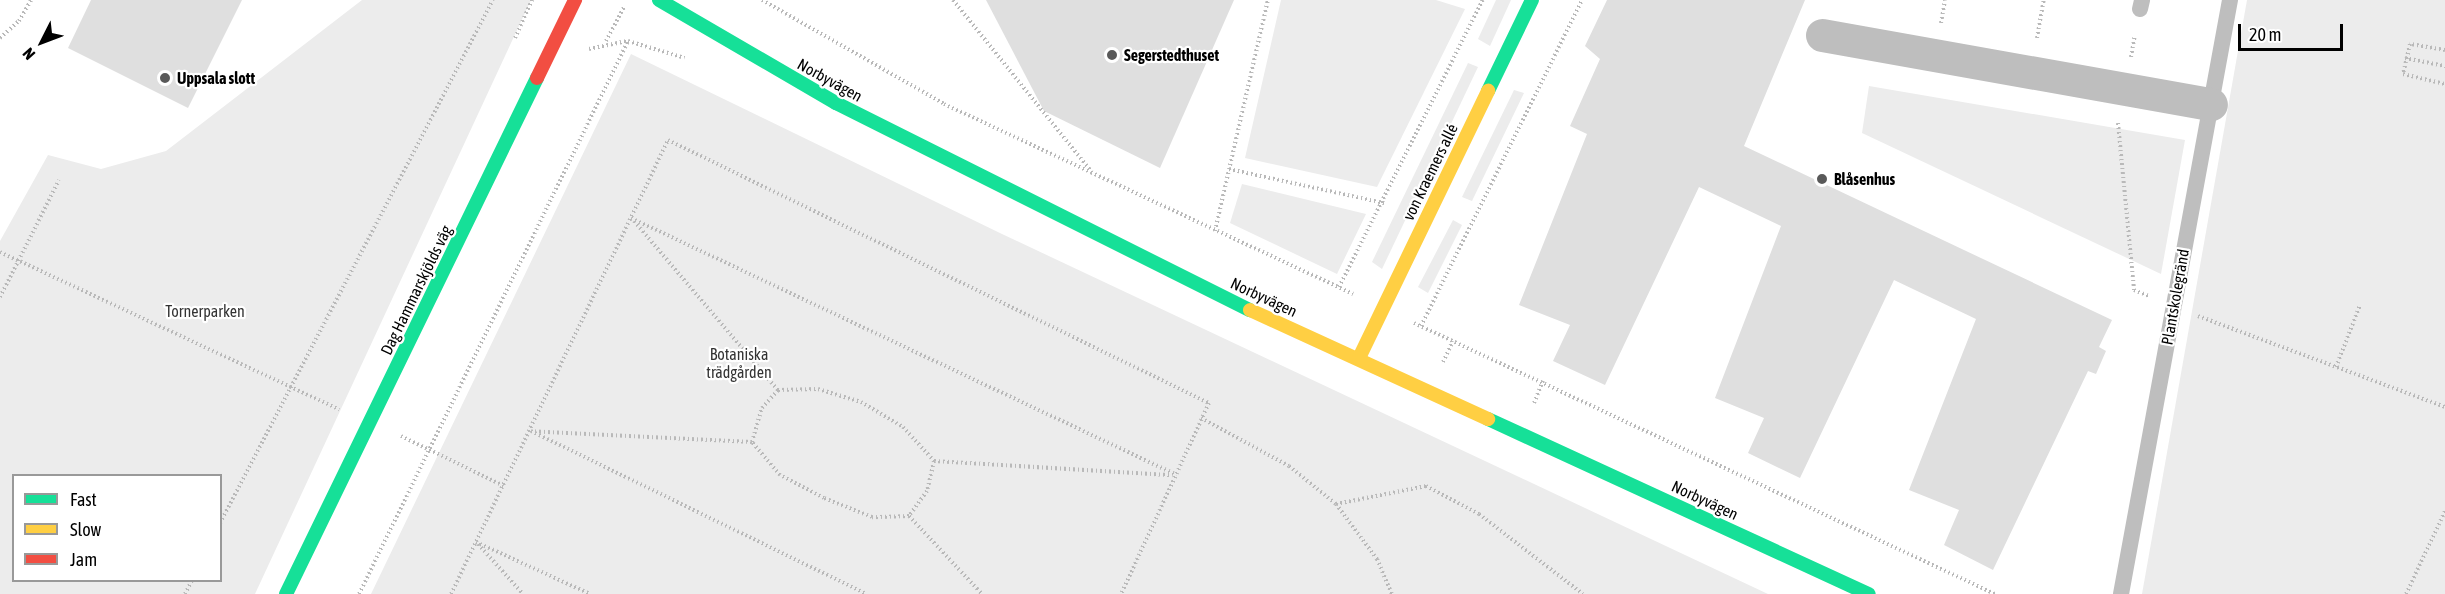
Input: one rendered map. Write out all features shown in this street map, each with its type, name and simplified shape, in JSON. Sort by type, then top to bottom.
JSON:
[{"type":"street","name":"Dag Hammarskjölds väg","points":[[286,594],[575,0]]},
{"type":"street","name":"Norbyvägen","points":[[659,0],[836,103],[1359,358],[1869,594]]},
{"type":"street","name":"von Kraemers allé","points":[[1359,358],[1532,0]]},
{"type":"street","points":[[1822,35],[2211,104]]},
{"type":"lane","name":"Plantskolegränd","points":[[2121,594],[2230,0]]},
{"type":"path","points":[[0,38],[19,21],[31,0]]},
{"type":"path","points":[[222,519],[493,0]]},
{"type":"path","points":[[605,42],[628,0]]},
{"type":"path","points":[[762,0],[944,104],[1382,309],[1543,381],[1995,594]]},
{"type":"path","points":[[953,0],[1094,174]]},
{"type":"path","points":[[1215,231],[1268,0]]},
{"type":"path","points":[[1339,287],[1384,203],[1482,0]]},
{"type":"path","points":[[1421,326],[1582,0]]},
{"type":"path","points":[[2141,4],[2116,135],[2134,290],[2445,407]]},
{"type":"path","points":[[359,594],[628,40]]},
{"type":"path","points":[[2445,50],[2410,44],[2403,74],[2445,84]]},
{"type":"path","points":[[2405,58],[2445,66]]},
{"type":"path","points":[[451,594],[531,431],[668,140],[1209,403],[1121,594]]},
{"type":"path","points":[[1229,169],[1384,203]]},
{"type":"path","points":[[0,297],[59,180]]},
{"type":"path","points":[[631,218],[778,390]]},
{"type":"path","points":[[631,218],[1177,475]]},
{"type":"path","points":[[0,252],[334,408]]},
{"type":"path","points":[[2336,367],[2360,305]]},
{"type":"path","points":[[1534,404],[1543,381]]},
{"type":"path","points":[[752,442],[762,408],[778,390],[818,389],[861,402],[903,427],[934,461],[1177,475]]},
{"type":"path","points":[[1202,418],[1289,466],[1336,504],[1377,559],[1392,594]]},
{"type":"path","points":[[531,431],[752,442],[780,475],[824,498],[872,517],[909,516],[982,594]]},
{"type":"path","points":[[531,431],[866,594]]},
{"type":"path","points":[[396,432],[429,451],[504,486]]},
{"type":"path","points":[[909,516],[927,491],[934,461]]},
{"type":"path","points":[[1336,504],[1426,486],[1479,514],[1583,594]]},
{"type":"path","points":[[2406,594],[2445,511]]},
{"type":"path","points":[[476,542],[523,594]]},
{"type":"path","points":[[476,542],[590,594]]},
{"type":"green space","name":"Tornerparken","points":[[362,0],[531,0],[255,594],[0,594],[0,241],[48,155],[101,169],[166,151]]},
{"type":"green space","points":[[1281,0],[1436,0],[1465,9],[1377,187],[1245,158]]},
{"type":"green space","points":[[1496,0],[1511,0],[1490,46],[1478,39]]},
{"type":"green space","points":[[2247,0],[2445,0],[2445,594],[2142,594]]},
{"type":"green space","name":"Botaniska trädgården","points":[[631,54],[1002,234],[1768,594],[371,594]]},
{"type":"green space","points":[[1468,63],[1478,67],[1382,269],[1372,262]]},
{"type":"green space","points":[[1869,86],[2185,140],[2161,274],[1862,133]]},
{"type":"green space","points":[[1514,90],[1524,93],[1472,201],[1462,197]]},
{"type":"green space","points":[[1242,184],[1366,214],[1337,274],[1230,223]]},
{"type":"green space","points":[[1453,220],[1462,225],[1428,293],[1418,287]]},
{"type":"building","name":"Uppsala slott","points":[[91,0],[242,0],[188,108],[68,48]]},
{"type":"building","name":"Segerstedthuset","points":[[986,0],[1234,0],[1160,168],[1044,111]]},
{"type":"building","name":"Blåsenhus","points":[[1607,0],[1805,0],[1744,146],[2112,320],[2099,347],[2106,351],[2096,374],[2088,371],[1993,570],[1944,545],[1959,510],[1909,490],[1976,319],[1894,280],[1800,478],[1748,453],[1764,418],[1715,398],[1781,226],[1699,187],[1605,385],[1553,361],[1570,325],[1519,305],[1587,134],[1570,126],[1600,59],[1585,46]]},
{"type":"traffic: fast","points":[[659,0],[836,103],[1250,310]]},
{"type":"traffic: fast","points":[[1488,91],[1532,0]]},
{"type":"traffic: fast","points":[[286,594],[537,78]]},
{"type":"traffic: fast","points":[[1488,419],[1869,594]]},
{"type":"traffic: slow","points":[[1359,358],[1488,91]]},
{"type":"traffic: slow","points":[[1250,310],[1488,419]]},
{"type":"traffic: jam","points":[[537,78],[575,0]]},
{"type":"place","name":"Segerstedthuset","points":[[1112,55]]},
{"type":"place","name":"Uppsala slott","points":[[165,78]]},
{"type":"place","name":"Blåsenhus","points":[[1822,179]]}]
